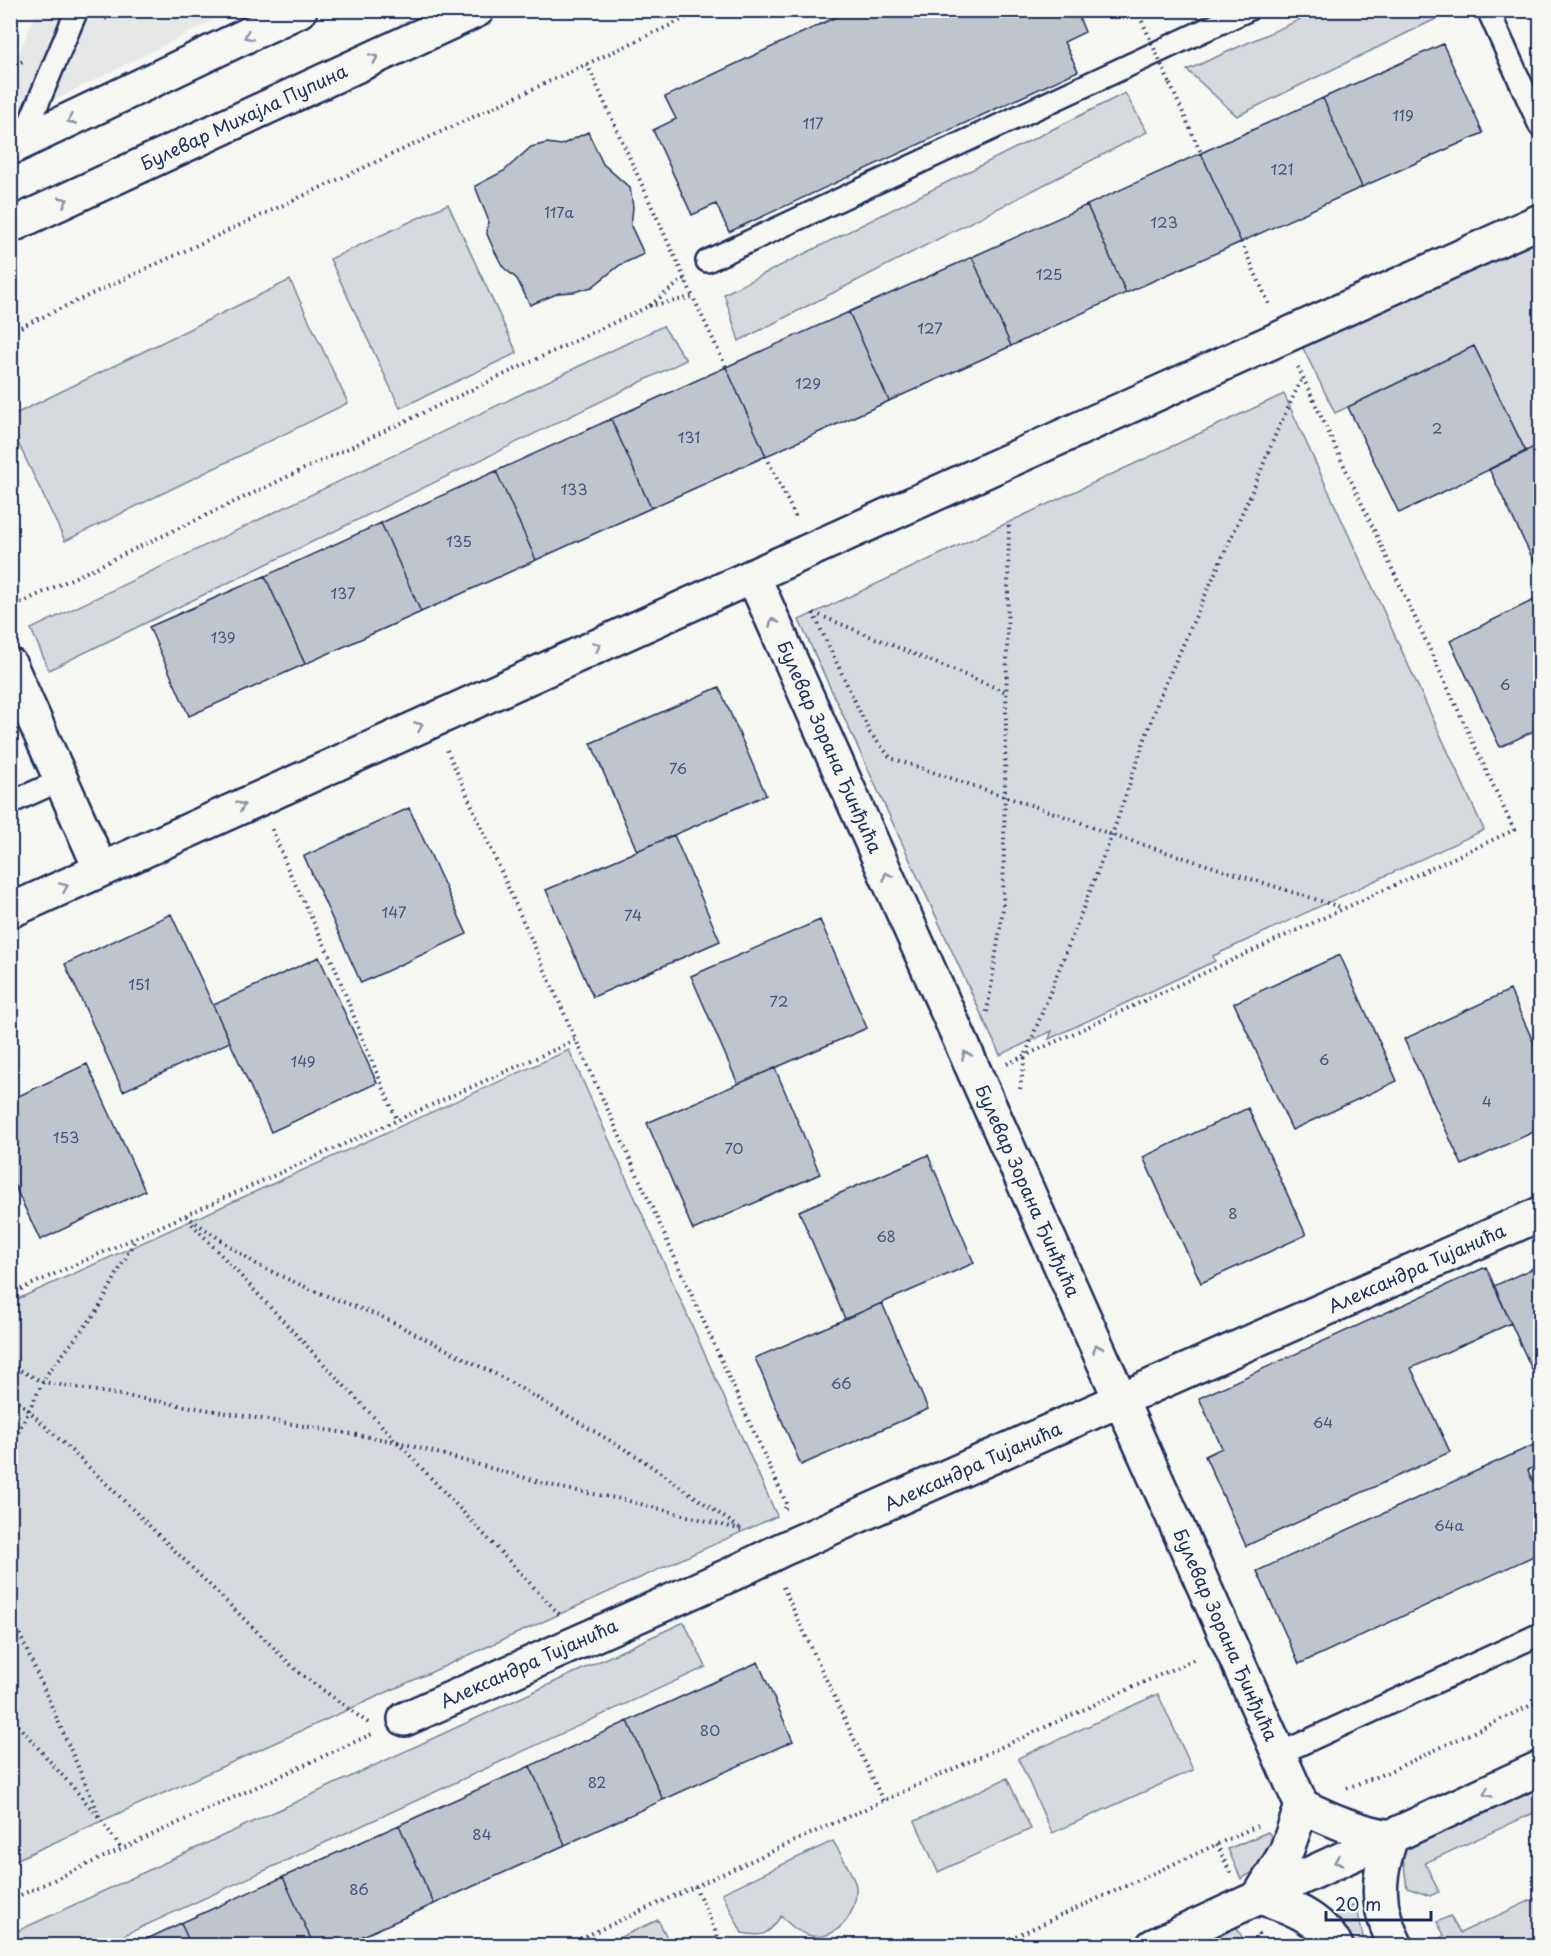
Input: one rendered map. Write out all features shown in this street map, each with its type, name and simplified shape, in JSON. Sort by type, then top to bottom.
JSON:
[{"type":"street","points":[[16,146],[300,10]]},
{"type":"street","name":"Булевар Михајла Пупина","points":[[10,225],[477,10]]},
{"type":"street","points":[[10,911],[1540,221]]},
{"type":"street","name":"Булевар Зорана Ђинђића","points":[[753,576],[1302,1806]]},
{"type":"street","points":[[10,665],[101,870]]},
{"type":"street","name":"Александра Тијанића","points":[[405,1719],[1540,1214]]},
{"type":"street","points":[[1153,1946],[1247,1890],[1391,1837],[1540,1768]]},
{"type":"street","points":[[1247,1890],[1286,1852],[1302,1806],[1342,1825],[1367,1833],[1391,1837]]},
{"type":"street","points":[[1391,1837],[1382,1863],[1380,1891],[1384,1921],[1396,1946]]},
{"type":"street","points":[[1247,1890],[1317,1922],[1336,1946]]},
{"type":"lane","points":[[16,146],[77,10]]},
{"type":"lane","points":[[707,261],[1248,10]]},
{"type":"lane","points":[[1488,10],[1540,126]]},
{"type":"lane","points":[[10,803],[61,780]]},
{"type":"lane","points":[[1279,1754],[1540,1634]]},
{"type":"path","points":[[10,332],[703,10]]},
{"type":"path","points":[[1137,10],[1202,153]]},
{"type":"path","points":[[587,64],[726,367]]},
{"type":"path","points":[[1241,242],[1269,304]]},
{"type":"path","points":[[10,608],[649,306],[707,261]]},
{"type":"path","points":[[649,306],[693,297]]},
{"type":"path","points":[[976,1078],[1514,830],[1284,337]]},
{"type":"path","points":[[1001,1131],[1022,1086],[1025,1056],[1112,835],[1159,698],[1303,377]]},
{"type":"path","points":[[766,456],[811,550]]},
{"type":"path","points":[[985,1023],[1003,909],[1009,522]]},
{"type":"path","points":[[1006,692],[813,613],[870,733],[891,758],[1072,819],[1112,835],[1344,908]]},
{"type":"path","points":[[434,720],[787,1505],[772,1531],[782,1550],[783,1586],[883,1801]]},
{"type":"path","points":[[288,868],[334,965],[397,1120]]},
{"type":"path","points":[[10,1294],[576,1040]]},
{"type":"path","points":[[10,1365],[43,1382],[397,1442],[561,1488],[621,1499],[745,1531],[638,1458],[503,1378],[382,1317],[312,1290],[259,1266],[186,1216]]},
{"type":"path","points":[[186,1216],[583,1640]]},
{"type":"path","points":[[10,1448],[47,1374],[98,1310],[136,1237]]},
{"type":"path","points":[[10,1393],[112,1489],[298,1672],[379,1731],[10,1900]]},
{"type":"path","points":[[10,1612],[102,1821]]},
{"type":"path","points":[[564,1946],[1229,1643]]},
{"type":"path","points":[[10,1716],[102,1821],[122,1849]]},
{"type":"path","points":[[1217,1844],[1247,1890]]},
{"type":"path","points":[[695,1886],[722,1946]]},
{"type":"shaded area","points":[[1438,10],[1444,15],[1237,116],[1187,70],[1319,11]]},
{"type":"shaded area","points":[[36,11],[232,11],[11,122],[10,77]]},
{"type":"shaded area","points":[[1125,93],[1147,132],[739,341],[724,294]]},
{"type":"shaded area","points":[[448,204],[517,353],[400,408],[330,259]]},
{"type":"shaded area","points":[[1540,239],[1540,444],[1526,452],[1474,346],[1335,413],[1302,346]]},
{"type":"shaded area","points":[[290,280],[348,403],[65,541],[11,428],[11,416]]},
{"type":"shaded area","points":[[663,326],[686,360],[49,670],[31,629]]},
{"type":"shaded area","points":[[1284,394],[1484,830],[1213,956],[1215,961],[1049,1039],[1052,1031],[1000,1055],[799,620]]},
{"type":"shaded area","points":[[569,1050],[777,1516],[11,1862],[11,1302]]},
{"type":"shaded area","points":[[684,1622],[706,1667],[103,1945],[11,1945],[11,1934]]},
{"type":"shaded area","points":[[1158,1694],[1193,1770],[1052,1833],[1018,1758]]},
{"type":"shaded area","points":[[1540,1777],[1540,1810],[1425,1863],[1439,1892],[1430,1896],[1407,1888],[1403,1858],[1407,1844]]},
{"type":"shaded area","points":[[1007,1778],[1031,1829],[938,1872],[915,1821]]},
{"type":"shaded area","points":[[1268,1832],[1275,1841],[1260,1868],[1241,1879],[1228,1849]]},
{"type":"shaded area","points":[[833,1841],[856,1887],[853,1907],[843,1924],[827,1935],[807,1935],[781,1916],[769,1931],[761,1935],[742,1933],[722,1893]]},
{"type":"shaded area","points":[[1540,1896],[1540,1936],[1521,1945],[1435,1945],[1444,1935],[1437,1922],[1450,1916],[1460,1933]]},
{"type":"shaded area","points":[[1356,1904],[1367,1945],[1357,1945],[1343,1927],[1330,1917]]},
{"type":"shaded area","points":[[1232,1918],[1246,1945],[1172,1946]]},
{"type":"shaded area","points":[[658,1920],[671,1945],[603,1945]]},
{"type":"building","points":[[851,10],[1076,10],[1085,32],[1064,42],[1078,71],[729,232],[716,204],[692,215],[653,130],[676,119],[665,97]]},
{"type":"building","points":[[1443,44],[1483,133],[1362,187],[1323,98]]},
{"type":"building","points":[[1323,98],[1362,187],[1241,242],[1201,153]]},
{"type":"building","points":[[588,132],[603,164],[630,188],[633,207],[631,226],[644,254],[620,265],[592,287],[559,293],[530,305],[517,279],[503,267],[494,250],[487,234],[488,219],[475,186],[504,171],[531,147],[547,143],[561,145]]},
{"type":"building","points":[[1201,153],[1241,242],[1126,293],[1087,205]]},
{"type":"building","points":[[1087,205],[1126,293],[1011,346],[972,257]]},
{"type":"building","points":[[972,257],[1011,346],[889,401],[849,312]]},
{"type":"building","points":[[849,312],[889,401],[766,456],[726,367]]},
{"type":"building","points":[[1474,346],[1526,452],[1399,513],[1348,407]]},
{"type":"building","points":[[726,367],[766,456],[651,508],[611,419]]},
{"type":"building","points":[[611,419],[651,508],[536,560],[496,471]]},
{"type":"building","points":[[1540,444],[1540,574],[1489,469]]},
{"type":"building","points":[[496,471],[536,560],[421,612],[381,523]]},
{"type":"building","points":[[381,523],[421,612],[305,664],[265,576]]},
{"type":"building","points":[[265,576],[305,664],[189,716],[149,627]]},
{"type":"building","points":[[1540,597],[1540,728],[1500,747],[1450,641]]},
{"type":"building","points":[[719,687],[766,795],[637,851],[591,743]]},
{"type":"building","points":[[409,808],[467,934],[361,983],[304,856]]},
{"type":"building","points":[[674,835],[720,941],[593,997],[546,890]]},
{"type":"building","points":[[171,914],[230,1042],[123,1091],[65,964]]},
{"type":"building","points":[[820,920],[867,1028],[738,1084],[691,976]]},
{"type":"building","points":[[1340,955],[1397,1081],[1292,1130],[1234,1003]]},
{"type":"building","points":[[319,957],[377,1083],[271,1132],[213,1005]]},
{"type":"building","points":[[1510,990],[1540,1057],[1540,1129],[1462,1165],[1404,1039]]},
{"type":"building","points":[[87,1064],[145,1191],[40,1240],[10,1176],[10,1100]]},
{"type":"building","points":[[775,1068],[820,1174],[693,1230],[647,1123]]},
{"type":"building","points":[[1248,1108],[1306,1235],[1201,1283],[1143,1157]]},
{"type":"building","points":[[928,1155],[974,1263],[845,1319],[799,1211]]},
{"type":"building","points":[[1540,1265],[1540,1387],[1494,1286]]},
{"type":"building","points":[[1486,1267],[1511,1323],[1411,1368],[1450,1452],[1246,1546],[1205,1456],[1222,1448],[1199,1398]]},
{"type":"building","points":[[882,1303],[928,1409],[801,1465],[755,1358]]},
{"type":"building","points":[[1540,1442],[1540,1464],[1528,1470],[1540,1499],[1540,1553],[1299,1664],[1257,1571]]},
{"type":"building","points":[[758,1662],[793,1741],[663,1800],[628,1721]]},
{"type":"building","points":[[628,1721],[663,1800],[565,1845],[530,1766]]},
{"type":"building","points":[[530,1766],[565,1845],[434,1904],[399,1825]]},
{"type":"building","points":[[399,1825],[434,1904],[341,1946],[314,1946],[283,1877]]},
{"type":"building","points":[[283,1877],[314,1946],[191,1946],[181,1923]]},
{"type":"building","points":[[181,1923],[191,1946],[132,1946]]}]
